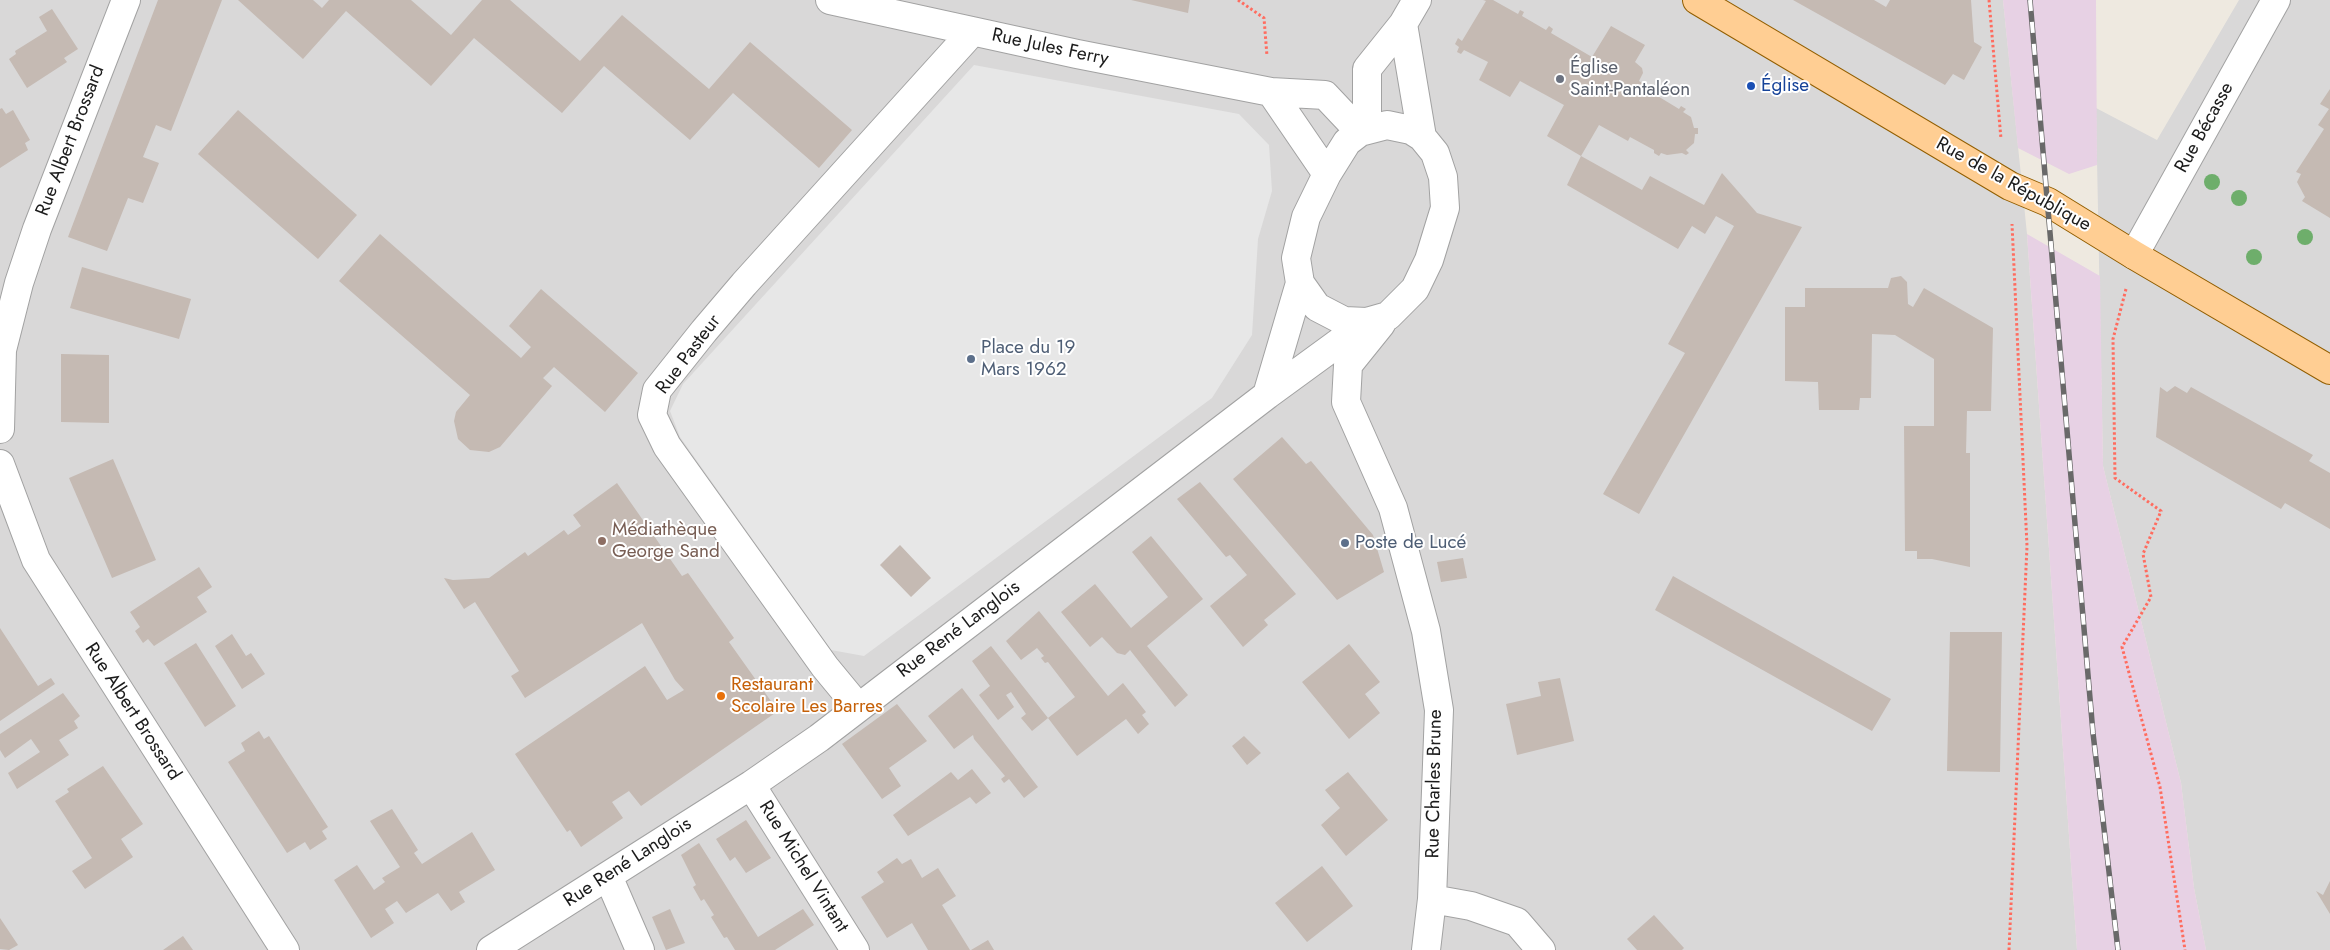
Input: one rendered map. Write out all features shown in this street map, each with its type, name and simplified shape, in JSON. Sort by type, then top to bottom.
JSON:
[{"type":"main road","name":"Rue de la République","points":[[1697,0],[2010,186],[2048,202],[2134,255],[2330,370]]},
{"type":"street","name":"Rue Albert Brossard","points":[[0,429],[2,350],[10,283],[37,230],[126,0]]},
{"type":"street","name":"Rue Jules Ferry","points":[[830,0],[972,32],[1261,90],[1325,95],[1363,131]]},
{"type":"street","points":[[1363,131],[1367,69],[1403,24],[1417,0]]},
{"type":"street","name":"Rue Bécasse","points":[[2134,255],[2276,0]]},
{"type":"street","name":"Rue René Langlois","points":[[491,950],[751,785],[819,738],[1266,396],[1378,319],[1415,289],[1429,260],[1445,208],[1443,178],[1435,154],[1422,138],[1403,24]]},
{"type":"street","name":"Rue Pasteur","points":[[858,707],[825,667],[667,446],[652,415],[657,390],[704,331],[744,284],[972,32]]},
{"type":"street","points":[[1261,90],[1327,174]]},
{"type":"street","points":[[1266,396],[1300,283],[1296,258],[1306,217],[1327,174],[1347,142],[1363,131],[1387,125],[1410,130],[1422,138]]},
{"type":"street","points":[[1300,283],[1317,307],[1344,321],[1378,319]]},
{"type":"street","name":"Rue Charles Brune","points":[[1378,319],[1348,365],[1346,402],[1393,508],[1426,631],[1438,710],[1432,899],[1426,950]]},
{"type":"street","name":"Rue Albert Brossard","points":[[0,464],[36,560],[285,950]]},
{"type":"street","name":"Rue Michel Vintant","points":[[751,785],[855,950]]},
{"type":"street","points":[[608,876],[640,950]]},
{"type":"street","points":[[1432,899],[1471,906],[1517,922],[1541,950]]},
{"type":"path","points":[[1238,0],[1264,18],[1268,55],[1261,90]]},
{"type":"path","points":[[1989,0],[2002,150],[2010,186],[2027,546],[2010,950]]},
{"type":"path","points":[[2134,255],[2114,339],[2115,478],[2161,511],[2143,554],[2151,596],[2122,647],[2160,787],[2184,950]]},
{"type":"shaded area","points":[[0,0],[2003,0],[2027,234],[2077,950],[0,950]]},
{"type":"shaded area","points":[[2003,0],[2096,0],[2097,165],[2069,174],[2018,148]]},
{"type":"shaded area","points":[[2239,0],[2330,0],[2330,950],[2206,950],[2194,888],[2181,783],[2103,466],[2096,108],[2157,140]]},
{"type":"shaded area","name":"Place du 19 Mars 1962","points":[[974,65],[1239,114],[1269,145],[1272,191],[1258,239],[1252,335],[1212,398],[864,656],[831,650],[680,437],[670,411],[683,384]]},
{"type":"shaded area","points":[[2027,234],[2100,276],[2103,466],[2181,783],[2194,888],[2206,950],[2077,950]]},
{"type":"building","points":[[158,0],[222,0],[171,131],[156,125],[143,157],[159,163],[143,203],[128,198],[107,251],[68,237]]},
{"type":"building","points":[[238,0],[313,0],[322,8],[329,0],[411,0],[451,35],[482,0],[510,0],[580,61],[622,15],[709,89],[750,42],[852,130],[819,168],[733,93],[690,140],[604,66],[562,113],[474,38],[431,86],[346,11],[303,59]]},
{"type":"building","points":[[1131,0],[1190,0],[1188,13]]},
{"type":"building","name":"Église Saint-Pantaléon","points":[[1483,0],[1493,0],[1518,14],[1520,10],[1524,12],[1522,16],[1546,30],[1549,26],[1553,29],[1551,33],[1592,57],[1611,26],[1645,45],[1635,62],[1642,68],[1643,73],[1639,81],[1653,89],[1655,87],[1659,89],[1656,95],[1679,109],[1681,106],[1686,109],[1683,112],[1691,117],[1694,128],[1698,128],[1698,134],[1695,134],[1694,143],[1686,150],[1689,153],[1686,155],[1682,153],[1667,155],[1661,153],[1659,156],[1654,153],[1654,150],[1630,137],[1628,141],[1599,125],[1581,156],[1547,136],[1564,105],[1520,81],[1510,97],[1479,80],[1488,62],[1464,50],[1461,54],[1457,52],[1459,47],[1455,44],[1458,38],[1462,41],[1486,1]]},
{"type":"building","points":[[1793,0],[1874,0],[1886,7],[1890,0],[1971,0],[1974,42],[1982,47],[1964,80],[1953,74],[1945,85]]},
{"type":"building","points":[[52,9],[78,49],[64,58],[67,62],[27,88],[9,59],[16,54],[15,51],[47,31],[39,17]]},
{"type":"building","points":[[2330,89],[2330,218],[2302,201],[2305,197],[2297,182],[2301,174],[2296,172],[2324,129],[2318,125],[2329,109],[2320,104]]},
{"type":"building","points":[[2,108],[6,114],[13,110],[30,140],[25,143],[28,150],[0,168],[0,109]]},
{"type":"building","points":[[238,110],[357,215],[318,259],[198,154]]},
{"type":"building","points":[[1581,156],[1642,190],[1650,176],[1704,205],[1722,173],[1757,213],[1802,227],[1639,514],[1603,494],[1685,353],[1668,344],[1734,226],[1716,216],[1705,234],[1692,226],[1678,249],[1567,185]]},
{"type":"building","points":[[380,234],[521,358],[531,347],[509,326],[541,289],[638,373],[605,412],[554,367],[543,378],[552,386],[500,447],[489,452],[470,450],[458,439],[454,421],[456,412],[470,395],[339,281]]},
{"type":"building","points":[[82,267],[191,299],[179,339],[70,308]]},
{"type":"building","points":[[1901,276],[1907,282],[1908,304],[1913,307],[1924,288],[1993,328],[1991,411],[1967,411],[1966,453],[1970,453],[1970,567],[1932,559],[1917,559],[1917,551],[1905,551],[1904,426],[1934,426],[1934,359],[1895,335],[1872,334],[1871,398],[1860,398],[1859,410],[1819,410],[1818,382],[1785,381],[1785,307],[1805,307],[1805,288],[1888,288],[1891,278]]},
{"type":"building","points":[[61,354],[109,355],[109,423],[61,422]]},
{"type":"building","points":[[2175,386],[2187,393],[2191,387],[2313,455],[2309,461],[2330,473],[2330,529],[2285,503],[2281,509],[2156,437],[2160,387],[2167,392]]},
{"type":"building","points":[[1282,437],[1306,464],[1311,461],[1373,535],[1384,572],[1337,600],[1233,479]]},
{"type":"building","points":[[113,459],[156,560],[112,578],[69,478]]},
{"type":"building","points":[[1200,482],[1296,594],[1264,620],[1268,625],[1243,647],[1210,606],[1247,575],[1230,555],[1226,557],[1177,499]]},
{"type":"building","name":"Restaurant Scolaire Les Barres","points":[[617,483],[682,576],[688,573],[734,638],[729,642],[778,711],[641,806],[629,791],[612,802],[623,818],[581,847],[570,830],[567,832],[515,754],[645,666],[667,700],[684,690],[675,680],[642,623],[525,698],[511,676],[519,671],[475,602],[464,609],[444,578],[453,580],[489,578],[525,552],[528,556],[564,530],[568,535],[581,526],[573,515]]},
{"type":"building","points":[[1151,536],[1203,599],[1147,646],[1188,695],[1175,707],[1130,650],[1125,655],[1117,653],[1102,637],[1090,647],[1061,612],[1095,584],[1131,628],[1168,597],[1132,552]]},
{"type":"building","points":[[900,545],[931,578],[911,597],[880,565]]},
{"type":"building","points":[[1463,558],[1467,578],[1441,582],[1437,562]]},
{"type":"building","points":[[199,567],[212,587],[197,597],[207,612],[154,646],[148,639],[143,643],[135,631],[140,627],[130,612]]},
{"type":"building","points":[[1673,576],[1891,699],[1872,731],[1655,610]]},
{"type":"building","points":[[1039,611],[1108,696],[1123,683],[1146,712],[1142,715],[1149,724],[1138,734],[1126,719],[1077,756],[1048,718],[1075,697],[1048,662],[1045,663],[1041,658],[1044,656],[1037,648],[1021,660],[1006,641]]},
{"type":"building","points":[[0,628],[38,686],[51,678],[55,684],[0,721]]},
{"type":"building","points":[[1950,632],[2002,632],[2000,772],[1947,771]]},
{"type":"building","points":[[232,634],[246,656],[251,653],[265,674],[242,689],[215,646]]},
{"type":"building","points":[[196,643],[236,706],[205,727],[164,663]]},
{"type":"building","points":[[1349,644],[1380,682],[1365,694],[1380,713],[1349,739],[1302,682]]},
{"type":"building","points":[[991,646],[1048,718],[1032,731],[1021,718],[1026,714],[1011,692],[1006,695],[1014,707],[998,720],[979,695],[990,686],[972,661]]},
{"type":"building","points":[[1560,678],[1574,741],[1517,755],[1506,704],[1541,696],[1538,682]]},
{"type":"building","points":[[962,688],[1038,787],[1024,798],[1009,779],[1004,783],[1001,779],[1005,776],[974,739],[973,735],[954,749],[928,716]]},
{"type":"building","points":[[63,693],[80,716],[74,721],[78,728],[59,740],[69,755],[17,789],[8,773],[40,752],[31,739],[5,758],[0,750],[0,734]]},
{"type":"building","points":[[897,704],[927,741],[889,768],[901,786],[882,799],[842,744]]},
{"type":"building","points":[[259,731],[264,739],[269,736],[328,827],[322,831],[327,839],[310,850],[305,842],[287,853],[228,762],[245,751],[241,743]]},
{"type":"building","points":[[1244,736],[1261,753],[1247,765],[1232,746]]},
{"type":"building","points":[[103,766],[143,824],[121,839],[133,857],[85,889],[72,871],[92,858],[55,801],[69,792],[67,789]]},
{"type":"building","points":[[972,769],[991,793],[976,804],[970,797],[908,836],[893,815],[951,772],[958,780]]},
{"type":"building","points":[[1348,772],[1388,820],[1346,856],[1321,825],[1340,808],[1325,790]]},
{"type":"building","points":[[392,809],[418,850],[414,853],[422,864],[472,832],[495,870],[459,892],[465,902],[451,911],[438,893],[406,913],[397,901],[385,909],[394,923],[371,938],[334,880],[357,865],[374,890],[385,882],[382,878],[400,867],[370,821]]},
{"type":"building","points":[[746,820],[771,858],[746,873],[735,857],[730,861],[716,839]]},
{"type":"building","points":[[699,843],[758,937],[803,909],[814,925],[775,950],[735,950],[727,937],[724,938],[711,917],[714,915],[704,899],[701,901],[693,887],[696,885],[681,855]]},
{"type":"building","points":[[897,858],[902,864],[911,859],[922,878],[938,868],[956,896],[942,905],[970,950],[928,950],[912,923],[887,938],[861,897],[884,882],[877,872]]},
{"type":"building","points":[[1322,866],[1353,906],[1307,942],[1275,903]]},
{"type":"building","points":[[2330,881],[2330,914],[2316,891],[2323,895]]},
{"type":"building","points":[[670,909],[685,943],[666,950],[652,917]]},
{"type":"building","points":[[1654,915],[1684,948],[1682,950],[1637,950],[1627,939]]},
{"type":"building","points":[[0,918],[18,945],[9,950],[0,949]]},
{"type":"building","points":[[183,936],[193,950],[163,950]]},
{"type":"building","points":[[988,940],[994,950],[971,950]]},
{"type":"railway","points":[[2030,0],[2093,733],[2118,950]]},
{"type":"place","name":"Église Saint-Pantaléon","points":[[1560,79]]},
{"type":"place","name":"Église","points":[[1751,86]]},
{"type":"place","name":"Place du 19 Mars 1962","points":[[971,359]]},
{"type":"place","name":"Médiathèque George Sand","points":[[602,541]]},
{"type":"place","name":"Poste de Lucé","points":[[1345,543]]},
{"type":"place","name":"Restaurant Scolaire Les Barres","points":[[721,696]]}]
